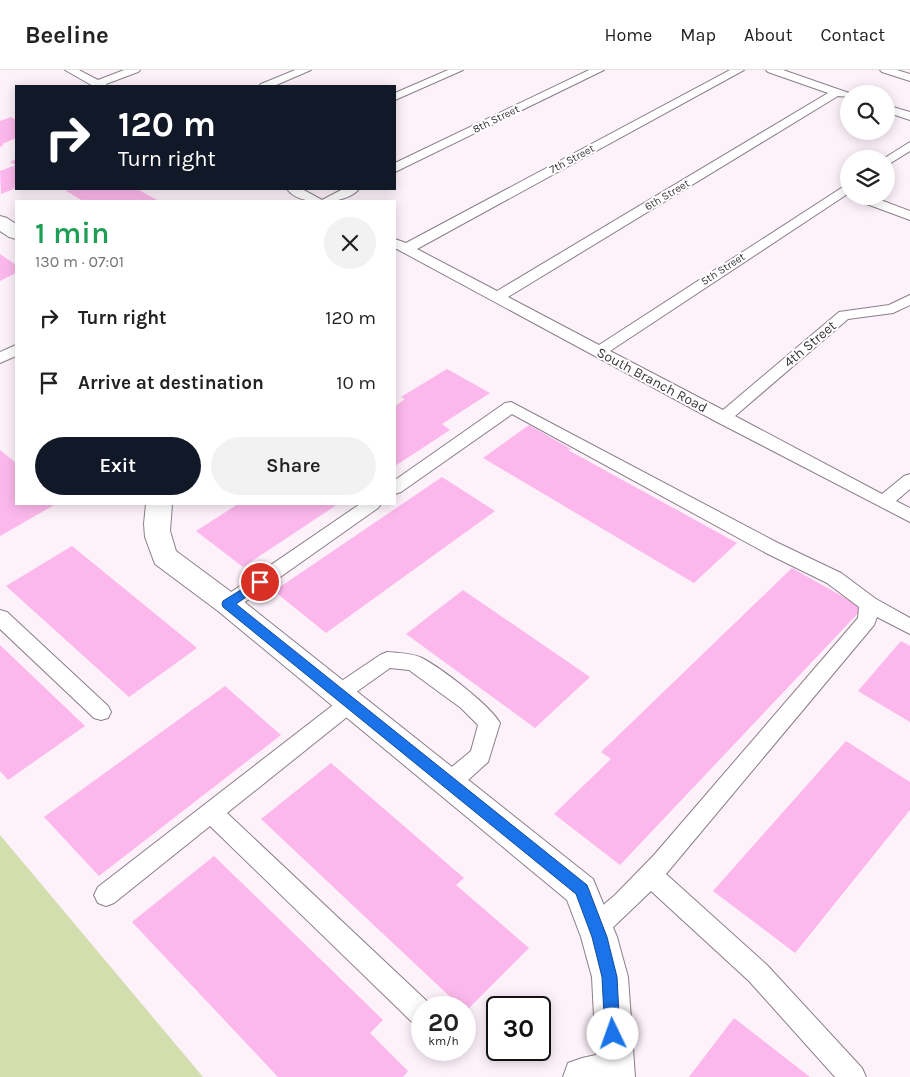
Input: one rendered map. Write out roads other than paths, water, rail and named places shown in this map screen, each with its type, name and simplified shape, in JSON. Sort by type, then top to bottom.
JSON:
[{"type":"street","points":[[159,505],[155,522],[160,546],[165,557],[228,604],[582,890],[596,927],[610,977],[604,1075]]},
{"type":"lane","points":[[71,70],[100,85],[134,70]]},
{"type":"lane","points":[[267,85],[305,70]]},
{"type":"lane","points":[[396,98],[456,70]]},
{"type":"lane","name":"8th Street","points":[[396,168],[598,70]]},
{"type":"lane","name":"7th Street","points":[[400,246],[738,70]]},
{"type":"lane","points":[[772,70],[840,93]]},
{"type":"lane","points":[[886,70],[910,78]]},
{"type":"lane","name":"6th Street","points":[[496,298],[840,96]]},
{"type":"lane","points":[[895,111],[910,116]]},
{"type":"lane","points":[[895,156],[910,146]]},
{"type":"lane","points":[[295,190],[314,200]]},
{"type":"lane","points":[[330,200],[351,190]]},
{"type":"lane","name":"5th Street","points":[[598,352],[840,195]]},
{"type":"lane","points":[[881,205],[910,216]]},
{"type":"lane","name":"South Branch Road","points":[[400,246],[910,516]]},
{"type":"lane","name":"4th Street","points":[[723,418],[844,315],[893,309],[910,300]]},
{"type":"lane","points":[[0,358],[15,350]]},
{"type":"lane","points":[[396,487],[511,407],[772,548],[834,578],[868,604],[910,627]]},
{"type":"lane","points":[[883,502],[910,480]]},
{"type":"lane","points":[[228,604],[371,505]]},
{"type":"lane","points":[[596,927],[613,914],[650,875],[758,751],[867,620],[868,604]]},
{"type":"lane","points":[[0,617],[101,712]]},
{"type":"lane","points":[[106,895],[211,812],[387,660],[414,663],[468,702],[489,723],[480,756],[449,783]]},
{"type":"lane","points":[[211,812],[411,1003]]},
{"type":"lane","points":[[650,875],[758,973],[852,1077]]}]
